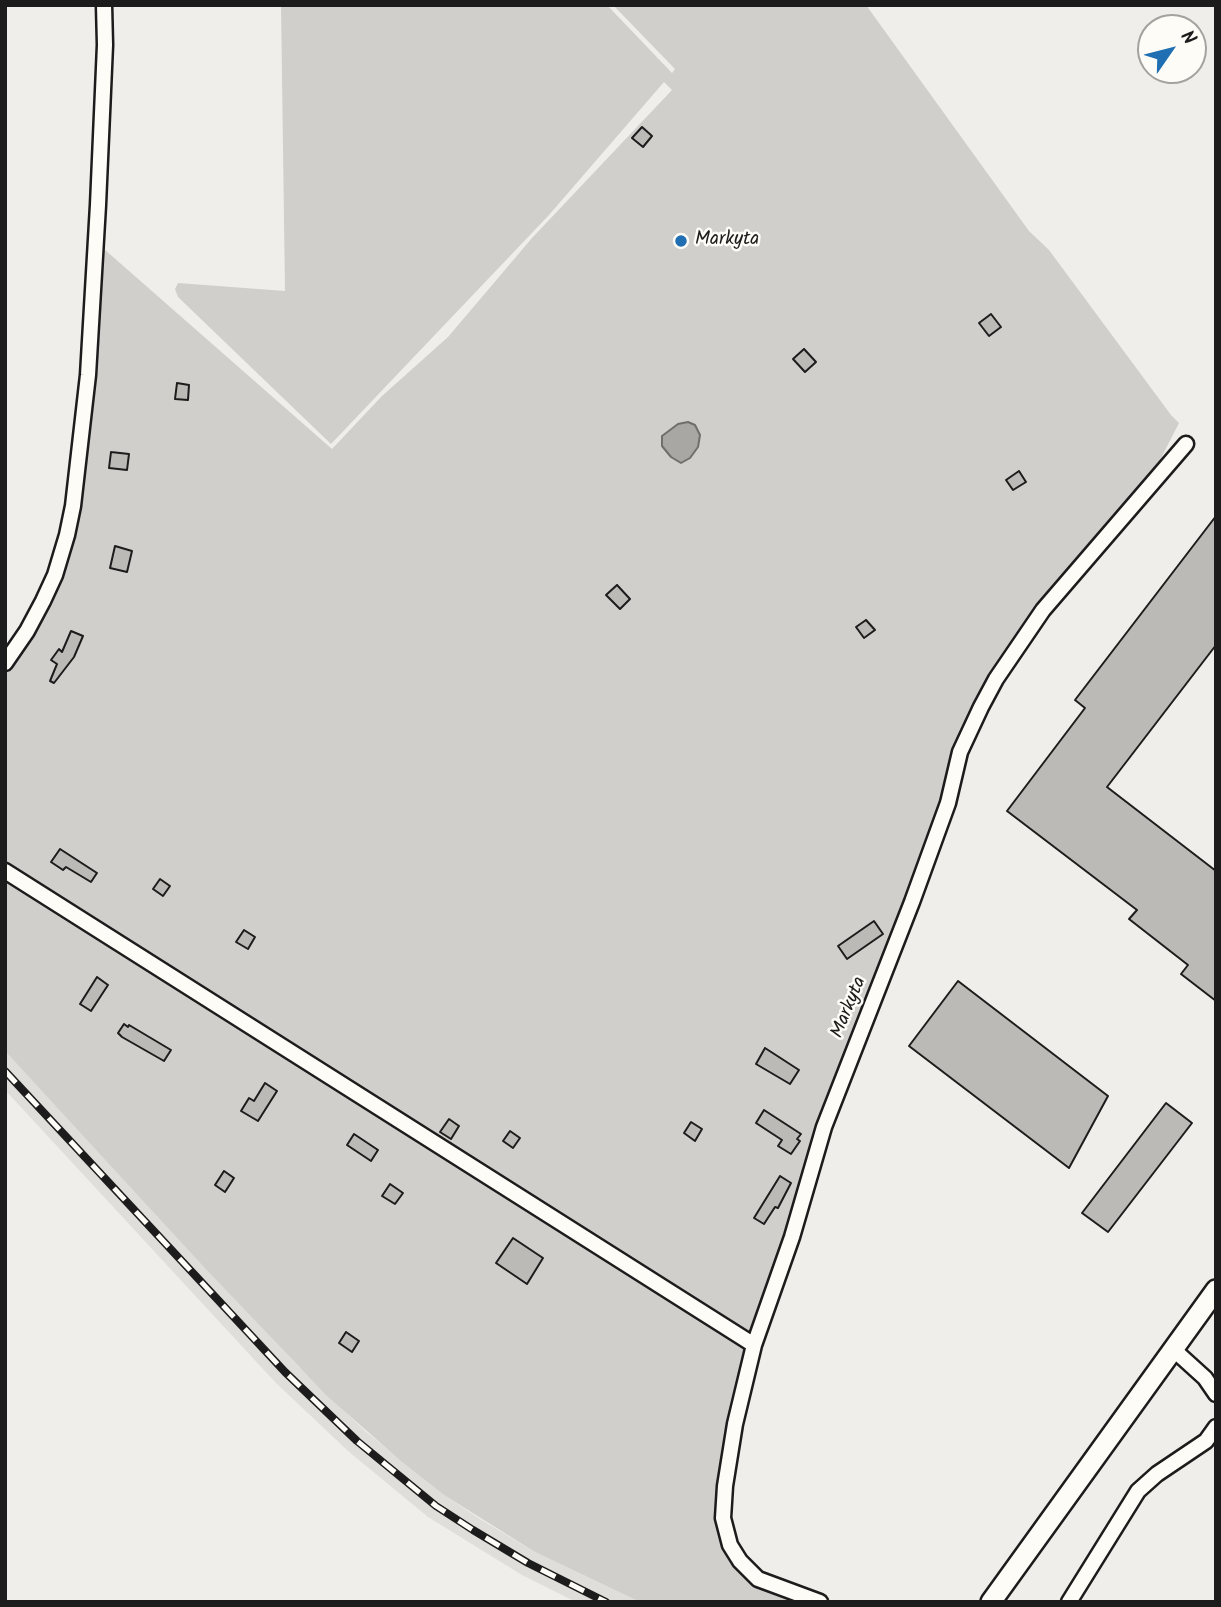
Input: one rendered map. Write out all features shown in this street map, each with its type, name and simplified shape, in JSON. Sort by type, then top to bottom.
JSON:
[{"type":"main road","points":[[991,1602],[1216,1290]]},
{"type":"street","points":[[5,663],[27,632],[43,601],[67,535],[72,506],[88,375],[99,205],[104,5]]},
{"type":"street","name":"Markyta","points":[[820,1602],[758,1579],[740,1561],[730,1545],[723,1518],[735,1424],[754,1345],[789,1249],[824,1127],[903,928],[948,803],[960,752],[981,707],[996,679],[1043,610],[1186,444]]},
{"type":"street","points":[[5,871],[754,1345]]},
{"type":"street","points":[[1173,1349],[1205,1378],[1216,1394]]},
{"type":"street","points":[[1069,1602],[1138,1491],[1157,1474],[1206,1441],[1216,1427]]},
{"type":"shaded area","points":[[281,5],[607,5],[672,73],[675,69],[613,5],[866,5],[1029,231],[1049,250],[1179,423],[1140,499],[1058,594],[981,707],[823,1127],[716,1507],[721,1546],[742,1573],[800,1602],[640,1602],[535,1552],[444,1495],[326,1395],[5,1051],[5,663],[27,632],[67,535],[96,242],[332,449],[382,396],[448,337],[532,238],[672,90],[664,82],[549,215],[331,444],[178,297],[175,289],[178,283],[285,291]]},
{"type":"shaded area","points":[[688,422],[695,425],[700,435],[698,447],[690,458],[681,463],[671,457],[662,446],[662,436],[678,424]]},
{"type":"shaded area","points":[[5,1051],[295,1363],[365,1431],[444,1495],[480,1519],[535,1552],[640,1602],[576,1602],[522,1575],[428,1517],[348,1451],[275,1382],[5,1090]]},
{"type":"building","points":[[642,127],[652,136],[643,147],[632,138]]},
{"type":"building","points":[[991,314],[1001,327],[989,336],[979,323]]},
{"type":"building","points":[[804,349],[816,362],[805,372],[793,359]]},
{"type":"building","points":[[177,383],[189,385],[188,400],[175,399]]},
{"type":"building","points":[[111,452],[129,454],[127,470],[109,468]]},
{"type":"building","points":[[1019,471],[1026,482],[1013,490],[1006,480]]},
{"type":"building","points":[[1216,516],[1216,645],[1107,787],[1216,871],[1216,1001],[1181,974],[1188,965],[1129,919],[1137,910],[1007,811],[1085,708],[1075,700]]},
{"type":"building","points":[[115,546],[132,551],[127,572],[110,568]]},
{"type":"building","points":[[617,585],[630,599],[620,609],[606,595]]},
{"type":"building","points":[[866,620],[875,630],[864,638],[856,627]]},
{"type":"building","points":[[71,631],[83,636],[74,657],[54,683],[50,681],[57,664],[51,660],[59,649],[62,652]]},
{"type":"building","points":[[60,849],[97,873],[91,882],[66,867],[63,870],[51,862]]},
{"type":"building","points":[[160,879],[170,886],[163,896],[153,889]]},
{"type":"building","points":[[874,921],[883,934],[847,959],[838,946]]},
{"type":"building","points":[[244,930],[255,937],[248,949],[236,942]]},
{"type":"building","points":[[97,977],[108,985],[91,1011],[80,1004]]},
{"type":"building","points":[[958,981],[1108,1096],[1069,1168],[909,1046]]},
{"type":"building","points":[[124,1024],[171,1050],[164,1061],[122,1037],[118,1033]]},
{"type":"building","points":[[765,1048],[799,1070],[790,1084],[756,1064]]},
{"type":"building","points":[[265,1083],[277,1091],[258,1121],[241,1111],[249,1098],[254,1101]]},
{"type":"building","points":[[1166,1103],[1192,1123],[1108,1232],[1082,1213]]},
{"type":"building","points":[[764,1110],[801,1134],[797,1139],[800,1141],[791,1154],[778,1146],[782,1140],[756,1123]]},
{"type":"building","points":[[449,1119],[459,1126],[451,1139],[440,1132]]},
{"type":"building","points":[[691,1122],[702,1129],[695,1141],[684,1133]]},
{"type":"building","points":[[510,1131],[520,1138],[513,1148],[503,1141]]},
{"type":"building","points":[[354,1134],[378,1150],[371,1161],[347,1145]]},
{"type":"building","points":[[224,1171],[234,1178],[225,1192],[215,1185]]},
{"type":"building","points":[[780,1176],[791,1183],[778,1208],[775,1207],[764,1224],[754,1218]]},
{"type":"building","points":[[390,1184],[403,1193],[395,1204],[382,1196]]},
{"type":"building","points":[[513,1238],[543,1258],[527,1284],[496,1263]]},
{"type":"building","points":[[346,1332],[359,1341],[352,1352],[339,1343]]},
{"type":"railway","points":[[5,1071],[285,1372],[357,1441],[436,1506],[473,1530],[528,1563],[606,1602]]},
{"type":"place","name":"Markyta","points":[[681,241]]}]
